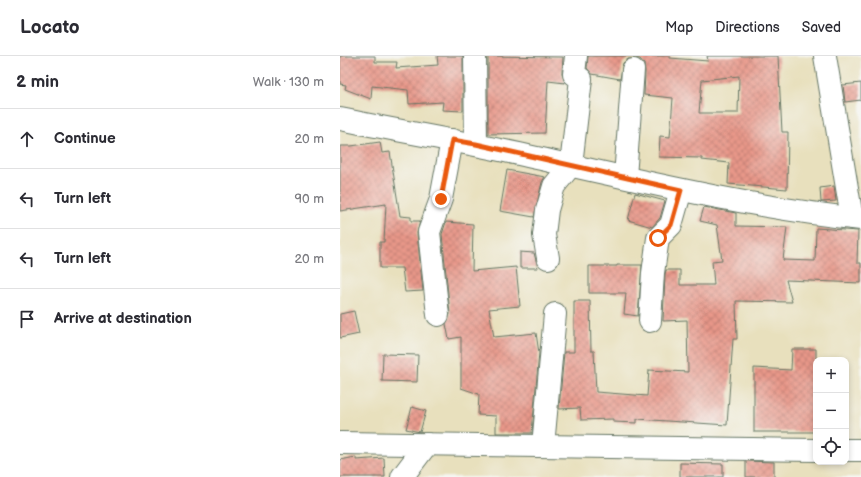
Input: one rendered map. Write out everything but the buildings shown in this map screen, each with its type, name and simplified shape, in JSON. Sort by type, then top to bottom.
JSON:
[{"type":"street","points":[[475,56],[476,144]]},
{"type":"street","points":[[548,258],[544,235],[547,210],[554,186],[571,165],[580,79],[574,74],[576,56]]},
{"type":"street","points":[[340,119],[476,144],[681,190],[856,219],[825,56]]},
{"type":"street","points":[[625,177],[633,70]]},
{"type":"street","points":[[438,315],[429,232],[441,199],[452,140]]},
{"type":"street","points":[[650,321],[653,273],[658,238],[671,225],[681,190]]},
{"type":"street","points":[[543,446],[555,314]]},
{"type":"street","points":[[340,443],[813,450]]},
{"type":"street","points":[[402,477],[426,444]]},
{"type":"street","points":[[849,450],[861,450]]},
{"type":"route","points":[[441,199],[452,140],[476,144],[681,190],[671,225],[658,238]]}]
